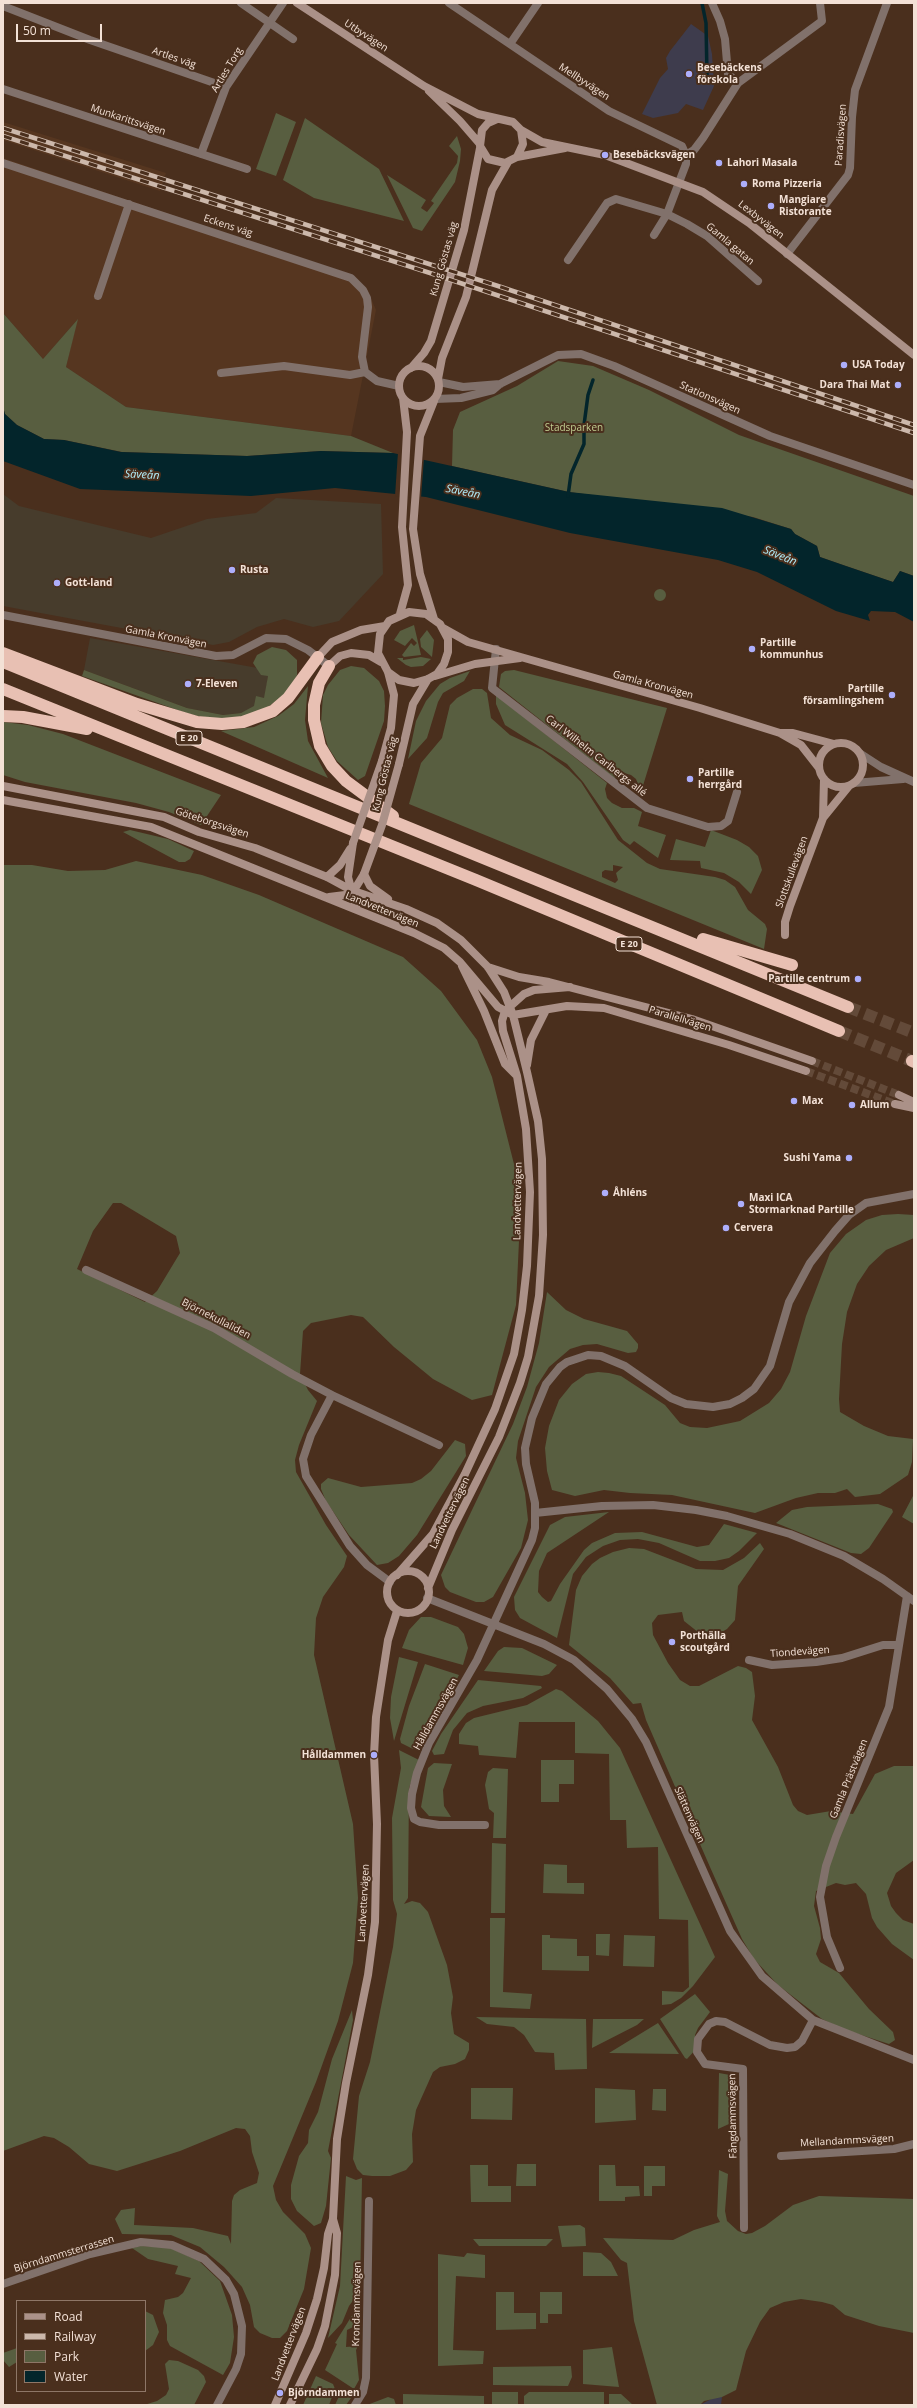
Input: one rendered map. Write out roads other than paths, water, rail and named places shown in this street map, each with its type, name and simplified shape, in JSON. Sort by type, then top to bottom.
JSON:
[{"type":"highway","points":[[3,653],[137,704],[197,722],[222,724],[243,722],[273,711],[288,698],[318,657]]},
{"type":"highway","name":"E 20","points":[[3,662],[848,1007]]},
{"type":"highway","points":[[329,666],[319,683],[314,705],[316,732],[325,754],[332,766],[355,789],[404,823],[429,836]]},
{"type":"highway","name":"E 20","points":[[3,689],[476,880],[839,1031]]},
{"type":"highway","points":[[3,716],[45,720],[120,736]]},
{"type":"highway","points":[[668,933],[693,936],[792,964]]},
{"type":"street","points":[[241,3],[293,39]]},
{"type":"street","name":"Artles Torg","points":[[201,154],[226,87],[283,3]]},
{"type":"street","name":"Utbyvägen","points":[[297,3],[424,86],[478,114],[497,119]]},
{"type":"street","name":"Mellbyvägen","points":[[449,3],[609,110],[676,142],[682,146],[686,155]]},
{"type":"street","points":[[510,44],[538,3]]},
{"type":"street","points":[[712,3],[720,21],[725,39],[728,74],[738,82]]},
{"type":"street","points":[[654,235],[667,214],[686,164],[686,155],[694,150],[704,138],[738,82],[822,21],[820,3]]},
{"type":"street","name":"Paradisvägen","points":[[787,254],[848,175],[850,168],[852,117],[856,90],[887,3]]},
{"type":"street","name":"Artles väg","points":[[3,6],[90,40],[226,87]]},
{"type":"street","name":"Utbyvägen","points":[[424,86],[460,121],[480,145]]},
{"type":"street","name":"Munkarittsvägen","points":[[3,89],[248,169]]},
{"type":"street","points":[[434,619],[417,558],[414,507],[418,450],[420,436],[439,391],[438,380],[442,358],[466,297],[492,190],[508,162],[517,157],[523,144],[521,130],[511,121],[497,119]]},
{"type":"street","name":"Kung Göstas väg","points":[[399,386],[402,375],[411,368],[431,341],[464,230],[484,127],[497,119]]},
{"type":"street","name":"Lexbyvägen","points":[[521,130],[542,142],[605,155],[679,182],[703,192],[726,205],[914,355]]},
{"type":"street","points":[[480,145],[491,161],[508,162]]},
{"type":"street","name":"Lexbyvägen","points":[[517,157],[570,148]]},
{"type":"street","name":"Eckens väg","points":[[3,164],[129,204],[351,278],[363,290],[367,298],[368,307],[362,356],[365,372]]},
{"type":"street","name":"Gamla gatan","points":[[568,260],[612,199],[667,214],[707,236],[758,281]]},
{"type":"street","points":[[98,296],[129,204]]},
{"type":"street","name":"Stationsvägen","points":[[434,400],[461,398],[493,390],[500,384],[558,355],[581,354],[614,366],[770,436],[914,485]]},
{"type":"street","points":[[221,373],[284,366],[350,375],[365,372],[377,381],[399,386],[403,398],[407,432],[402,506],[408,584],[400,614]]},
{"type":"street","points":[[411,368],[422,366],[428,368],[438,380]]},
{"type":"street","name":"Stationsvägen","points":[[438,380],[463,387],[500,384]]},
{"type":"street","points":[[403,398],[408,403],[417,407],[427,405],[434,400]]},
{"type":"street","points":[[318,657],[332,642],[361,630],[385,626],[400,614],[418,612],[434,619],[443,628],[448,639],[448,652],[444,664],[431,678],[414,683],[404,681],[388,672],[381,662],[369,655],[351,653],[340,656],[329,666]]},
{"type":"street","name":"Gamla Kronvägen","points":[[3,614],[216,656],[233,655],[266,638],[277,637],[295,643],[318,657],[329,666]]},
{"type":"street","points":[[381,662],[378,644],[385,626]]},
{"type":"street","name":"Gamla Kronvägen","points":[[443,628],[468,642],[700,708],[780,733],[801,745],[820,768]]},
{"type":"street","name":"Carl Wilhelm Carlbergs allé","points":[[496,649],[492,688],[647,808],[708,827],[722,826],[728,821],[738,792]]},
{"type":"street","name":"Gamla Kronvägen","points":[[431,678],[475,664],[520,658]]},
{"type":"street","name":"Kung Göstas väg","points":[[357,910],[351,890],[348,869],[353,843],[382,761],[394,709],[394,695],[388,672]]},
{"type":"street","name":"Kung Göstas väg","points":[[324,897],[341,897],[359,884],[364,874],[382,825],[399,764],[413,704],[431,678]]},
{"type":"street","name":"Gamla Kronvägen","points":[[780,733],[793,733],[834,744]]},
{"type":"street","points":[[904,778],[838,787],[824,779],[820,768],[822,755],[827,748],[834,744],[847,744],[855,748],[881,768],[914,782]]},
{"type":"street","points":[[852,784],[859,779],[863,767],[861,754]]},
{"type":"street","name":"Slottskullevägen","points":[[785,935],[785,922],[790,906],[823,818],[824,779]]},
{"type":"street","name":"Slottskullevägen","points":[[823,818],[852,784]]},
{"type":"street","name":"Göteborgsvägen","points":[[3,786],[164,818],[200,832],[255,848],[327,877],[351,890],[406,909]]},
{"type":"street","points":[[3,800],[151,827],[324,897]]},
{"type":"street","name":"Kung Göstas väg","points":[[327,877],[340,865],[353,843]]},
{"type":"street","points":[[364,874],[374,889],[406,909]]},
{"type":"street","name":"Landvettervägen","points":[[324,897],[426,938],[444,948],[460,962],[484,1011],[505,1064],[517,1076],[526,1129],[530,1192],[527,1266],[522,1310],[514,1354],[496,1409],[433,1534],[397,1575]]},
{"type":"street","name":"Landvettervägen","points":[[406,909],[448,930],[488,967],[497,980],[507,1009]]},
{"type":"street","points":[[460,962],[475,976],[490,998],[507,1009],[513,1015]]},
{"type":"street","name":"Parallellvägen","points":[[488,967],[519,977],[570,987],[692,1019],[812,1061]]},
{"type":"street","name":"Parallellvägen","points":[[507,1009],[534,990],[570,987]]},
{"type":"street","name":"Parallellvägen","points":[[513,1015],[584,1006],[625,1013],[806,1071]]},
{"type":"street","points":[[507,1009],[502,1021],[503,1031],[517,1076]]},
{"type":"street","points":[[527,1072],[532,1040],[546,1010]]},
{"type":"street","name":"Landvettervägen","points":[[428,1588],[452,1530],[499,1437],[528,1357],[539,1296],[543,1194],[542,1159],[538,1121],[513,1015]]},
{"type":"street","points":[[899,1095],[914,1102]]},
{"type":"street","points":[[895,1104],[914,1108]]},
{"type":"street","points":[[494,1623],[532,1540],[536,1513],[533,1489],[526,1464],[527,1434],[540,1395],[560,1367],[576,1357],[601,1356],[625,1366],[671,1398],[686,1404],[713,1407],[730,1404],[742,1398],[754,1389],[770,1366],[789,1302],[810,1263],[834,1230],[860,1206],[914,1194]]},
{"type":"street","name":"Björnekullaliden","points":[[86,1270],[214,1328],[292,1374],[332,1395],[439,1445]]},
{"type":"street","points":[[332,1395],[311,1435],[303,1459],[306,1476],[350,1546],[367,1565],[390,1582]]},
{"type":"street","points":[[536,1513],[602,1506],[653,1505],[727,1516],[790,1534],[844,1556],[914,1601]]},
{"type":"street","points":[[407,1572],[417,1574],[423,1578],[428,1588],[428,1598],[424,1605],[415,1612],[404,1613],[397,1611],[388,1598],[390,1582],[397,1575],[407,1572]]},
{"type":"street","name":"Gamla Prästvägen","points":[[840,1968],[831,1949],[823,1923],[820,1897],[822,1884],[836,1837],[887,1714],[898,1646],[902,1636],[907,1596]]},
{"type":"street","name":"Slättenvägen","points":[[428,1598],[544,1644],[574,1660],[593,1676],[620,1703],[646,1742],[730,1931],[762,1976],[813,2020],[914,2060]]},
{"type":"street","name":"Landvettervägen","points":[[275,2405],[306,2333],[317,2299],[324,2268],[328,2234],[333,2220],[337,2139],[346,2083],[368,1975],[375,1922],[377,1824],[374,1755],[376,1717],[388,1640],[397,1611]]},
{"type":"street","name":"Hålldammsvägen","points":[[485,1825],[429,1824],[414,1819],[411,1808],[412,1794],[421,1760],[439,1725],[465,1682],[494,1623]]},
{"type":"street","name":"Tiondevägen","points":[[749,1660],[772,1664],[816,1662],[842,1658],[883,1645],[898,1646]]},
{"type":"street","name":"Fångdammsvägen","points":[[744,2228],[744,2069],[705,2064],[697,2052],[698,2039],[709,2024],[716,2021],[725,2022],[770,2044],[787,2048],[795,2047],[802,2041],[813,2020]]},
{"type":"street","name":"Mellandammsvägen","points":[[781,2156],[894,2149],[914,2144]]},
{"type":"street","name":"Krondammsvägen","points":[[355,2405],[363,2392],[366,2378],[370,2200]]},
{"type":"street","name":"Landvettervägen","points":[[290,2405],[317,2349],[325,2326],[335,2275],[338,2233],[333,2220]]},
{"type":"street","name":"Björndammsterrassen","points":[[3,2284],[90,2254],[141,2242],[172,2245],[192,2252],[204,2259],[226,2280],[234,2294],[240,2313],[242,2341],[241,2354],[236,2369],[217,2405]]},
{"type":"water","name":"Säveån","points":[[3,407],[5,414],[17,425],[44,439],[64,440],[121,452],[247,456],[321,451],[393,453],[569,492],[722,508],[791,529],[795,534],[817,546],[820,557],[893,582],[900,571],[914,576],[914,622],[895,612],[871,611],[868,615],[870,621],[836,611],[757,572],[718,560],[570,533],[426,497],[335,488],[251,496],[80,489],[3,461]]},
{"type":"waterway","points":[[702,3],[706,23],[707,76]]},
{"type":"waterway","points":[[568,496],[571,474],[584,444],[584,425],[588,395],[593,380]]},
{"type":"tunnel","points":[[848,1007],[914,1033]]},
{"type":"tunnel","points":[[839,1031],[912,1061]]},
{"type":"tunnel","points":[[812,1061],[899,1095]]},
{"type":"tunnel","points":[[806,1071],[895,1104]]},
{"type":"railway","points":[[3,128],[498,286],[914,425]]},
{"type":"railway","points":[[3,136],[430,273],[914,433]]},
{"type":"place","name":"Besebäckens förskola","points":[[689,74]]},
{"type":"place","name":"Besebäcksvägen","points":[[605,155]]},
{"type":"place","name":"Lahori Masala","points":[[719,163]]},
{"type":"place","name":"Roma Pizzeria","points":[[744,184]]},
{"type":"place","name":"Mangiare Ristorante","points":[[771,206]]},
{"type":"place","name":"USA Today","points":[[844,365]]},
{"type":"place","name":"Dara Thai Mat","points":[[898,385]]},
{"type":"place","name":"Rusta","points":[[232,570]]},
{"type":"place","name":"Gott-land","points":[[57,583]]},
{"type":"place","name":"Partille kommunhus","points":[[752,649]]},
{"type":"place","name":"7-Eleven","points":[[188,684]]},
{"type":"place","name":"Partille församlingshem","points":[[892,695]]},
{"type":"place","name":"Partille herrgård","points":[[690,779]]},
{"type":"place","name":"Partille centrum","points":[[858,979]]},
{"type":"place","name":"Max","points":[[794,1101]]},
{"type":"place","name":"Allum","points":[[852,1105]]},
{"type":"place","name":"Sushi Yama","points":[[849,1158]]},
{"type":"place","name":"Åhléns","points":[[605,1193]]},
{"type":"place","name":"Maxi ICA Stormarknad Partille","points":[[741,1204]]},
{"type":"place","name":"Cervera","points":[[726,1228]]},
{"type":"place","name":"Porthälla scoutgård","points":[[672,1642]]},
{"type":"place","name":"Hålldammen","points":[[374,1755]]},
{"type":"place","name":"Björndammen","points":[[280,2393]]},
{"type":"park label","name":"Stadsparken","points":[[574,428]]}]
